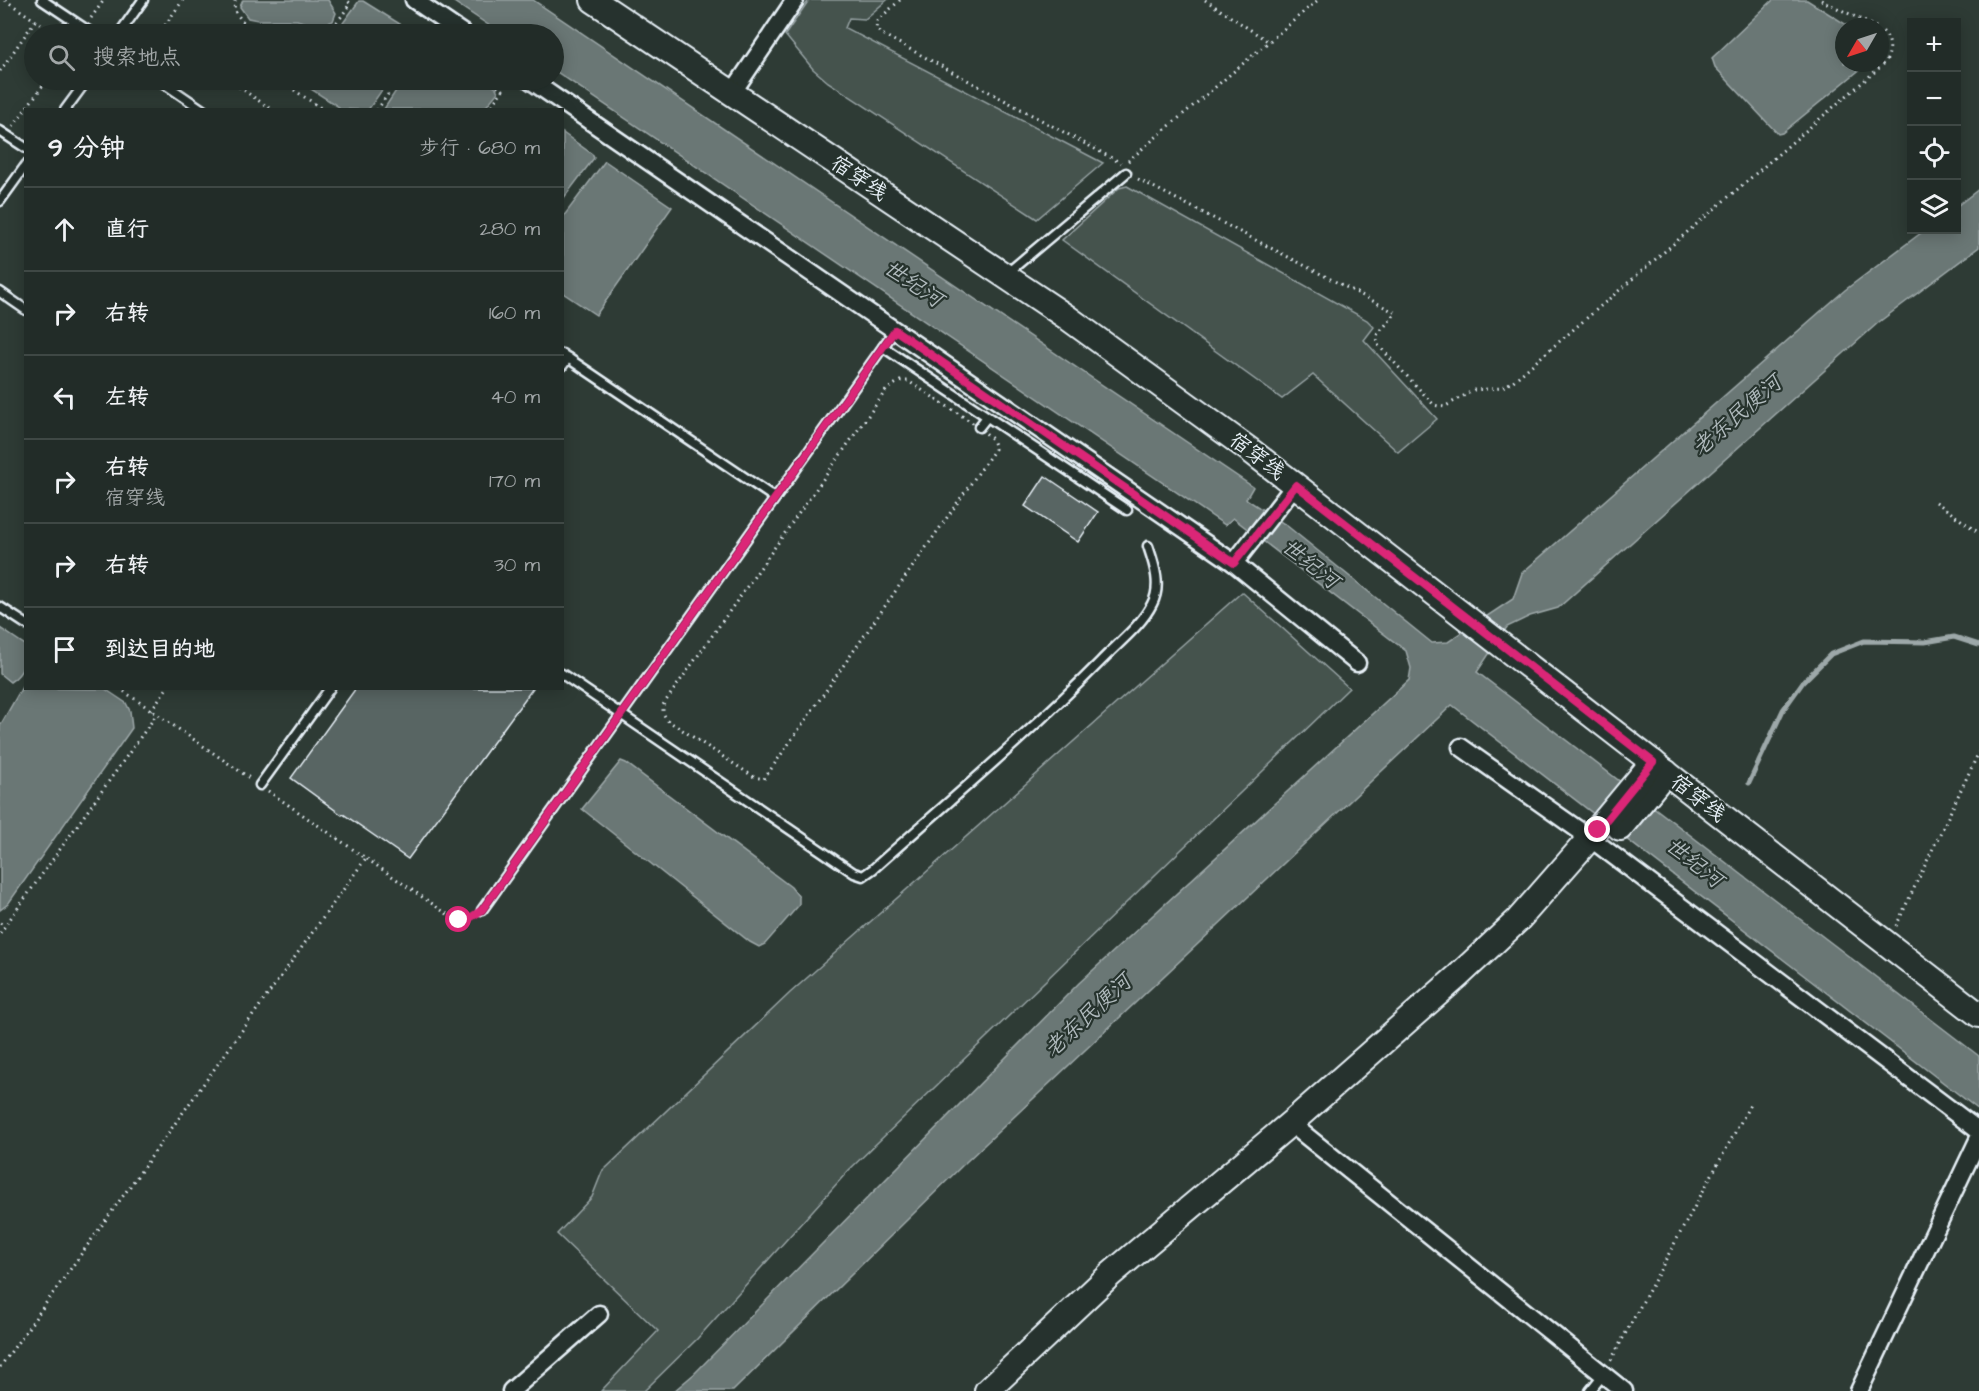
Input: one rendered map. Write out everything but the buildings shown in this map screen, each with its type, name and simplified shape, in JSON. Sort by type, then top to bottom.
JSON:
[{"type":"main road","name":"宿穿线","points":[[593,0],[1068,318],[1289,494],[1652,776],[1887,944],[1979,1015]]},
{"type":"main road","points":[[1003,1391],[1518,921],[1600,839],[1652,776]]},
{"type":"main road","points":[[987,1391],[1111,1274],[1296,1126]]},
{"type":"street","points":[[414,0],[449,24]]},
{"type":"street","points":[[732,93],[795,0]]},
{"type":"street","points":[[545,90],[895,330],[1239,556],[1357,663]]},
{"type":"street","points":[[1239,556],[1289,494]]},
{"type":"street","points":[[1461,747],[1600,839],[1979,1131]]},
{"type":"street","points":[[1296,1126],[1624,1391]]},
{"type":"street","points":[[1859,1391],[1979,1138]]},
{"type":"street","points":[[511,1391],[599,1314]]},
{"type":"lane","points":[[42,0],[78,24]]},
{"type":"lane","points":[[126,24],[143,0]]},
{"type":"lane","points":[[66,108],[80,90]]},
{"type":"lane","points":[[174,90],[200,108]]},
{"type":"lane","points":[[3,133],[24,147]]},
{"type":"lane","points":[[0,201],[24,168]]},
{"type":"lane","points":[[1005,275],[1126,173]]},
{"type":"lane","points":[[0,292],[24,309]]},
{"type":"lane","points":[[482,910],[895,330]]},
{"type":"lane","points":[[883,346],[1127,510]]},
{"type":"lane","points":[[566,356],[775,498]]},
{"type":"lane","points":[[979,427],[987,417]]},
{"type":"lane","points":[[564,675],[854,873],[863,876],[1065,697],[1137,624],[1153,603],[1156,587],[1156,569],[1148,546]]},
{"type":"lane","points":[[0,607],[24,623]]},
{"type":"lane","points":[[260,785],[329,690]]},
{"type":"lane","points":[[1590,1391],[1603,1375]]},
{"type":"path","points":[[5,0],[40,24]]},
{"type":"path","points":[[166,24],[183,0]]},
{"type":"path","points":[[235,0],[234,10],[239,17],[250,24]]},
{"type":"path","points":[[335,24],[344,15],[350,3],[346,0]]},
{"type":"path","points":[[900,0],[877,21],[876,28],[880,33],[1120,161],[1122,166],[1318,0]]},
{"type":"path","points":[[1205,0],[1269,42]]},
{"type":"path","points":[[1821,0],[1858,18]]},
{"type":"path","points":[[0,71],[24,37]]},
{"type":"path","points":[[1889,40],[1889,56]]},
{"type":"path","points":[[1126,173],[1396,313],[1377,335],[1378,345],[1434,405],[1443,407],[1474,390],[1501,388],[1512,382],[1874,72]]},
{"type":"path","points":[[3,133],[39,90]]},
{"type":"path","points":[[244,90],[269,108]]},
{"type":"path","points":[[294,90],[321,108]]},
{"type":"path","points":[[379,108],[391,90]]},
{"type":"path","points":[[490,108],[503,90]]},
{"type":"path","points":[[900,381],[908,381],[979,427],[992,440],[995,449],[764,779],[754,777],[667,720],[663,713],[663,705],[887,389],[900,381]]},
{"type":"path","points":[[1936,501],[1979,533]]},
{"type":"path","points":[[122,690],[450,916],[467,920],[482,910]]},
{"type":"path","points":[[152,711],[166,690]]},
{"type":"path","points":[[0,933],[157,714]]},
{"type":"path","points":[[1887,944],[1979,752]]},
{"type":"path","points":[[0,1367],[366,858]]},
{"type":"path","points":[[0,923],[5,926]]},
{"type":"path","points":[[1603,1375],[1750,1105]]},
{"type":"shaded area","points":[[809,0],[887,0],[865,19],[849,18],[845,28],[1103,163],[1037,219],[828,82],[813,69],[785,35]]},
{"type":"shaded area","points":[[1127,186],[1367,320],[1374,327],[1364,340],[1437,419],[1398,452],[1313,375],[1282,399],[1062,240],[1119,188]]},
{"type":"shaded area","points":[[1242,592],[1349,688],[849,1170],[697,1339],[644,1391],[601,1391],[658,1331],[557,1234],[592,1197],[602,1172],[790,993]]},
{"type":"water","points":[[243,0],[328,0],[336,13],[333,21],[326,24],[309,24],[297,20],[248,18],[240,7]]},
{"type":"water","points":[[451,0],[533,0],[1253,487],[1246,499],[1286,525],[1432,643],[1448,642],[1513,599],[1522,573],[1845,290],[1920,234],[1961,234],[1961,203],[1979,189],[1979,247],[1879,322],[1558,608],[1530,616],[1507,627],[1477,672],[1979,1056],[1979,1110],[1452,705],[966,1162],[733,1391],[674,1391],[694,1374],[1079,983],[1409,680],[1411,668],[1406,651],[1233,518],[1225,525],[564,77],[564,24],[487,24]]},
{"type":"water","points":[[1773,0],[1807,0],[1836,18],[1835,72],[1857,72],[1778,134],[1715,67],[1712,58]]},
{"type":"water","points":[[359,1],[363,1],[400,24],[342,24]]},
{"type":"water","points":[[313,90],[382,90],[369,108],[339,107]]},
{"type":"water","points":[[396,90],[497,90],[498,92],[485,108],[385,108]]},
{"type":"water","points":[[564,134],[592,154],[594,158],[564,198]]},
{"type":"water","points":[[605,161],[672,207],[596,315],[564,294],[564,216]]},
{"type":"water","points":[[0,628],[24,644],[24,666],[19,675],[10,682],[0,674]]},
{"type":"water","points":[[24,684],[24,690],[106,690],[126,703],[130,711],[132,728],[8,904],[0,910],[0,726]]},
{"type":"water","points":[[621,761],[791,887],[799,897],[799,905],[765,944],[759,947],[750,942],[582,809]]},
{"type":"waterway","points":[[1749,783],[1783,710],[1803,682],[1831,654],[1864,641],[1925,642],[1954,637],[1979,645]]},
{"type":"route","points":[[459,920],[467,920],[482,910],[895,330],[1234,563],[1296,485],[1653,762],[1598,830]]},
{"type":"water label","name":"世纪河","points":[[913,284]]},
{"type":"water label","name":"老东民便河","points":[[1737,416]]},
{"type":"water label","name":"世纪河","points":[[1310,564]]},
{"type":"water label","name":"世纪河","points":[[1694,863]]},
{"type":"water label","name":"老东民便河","points":[[1088,1016]]}]
